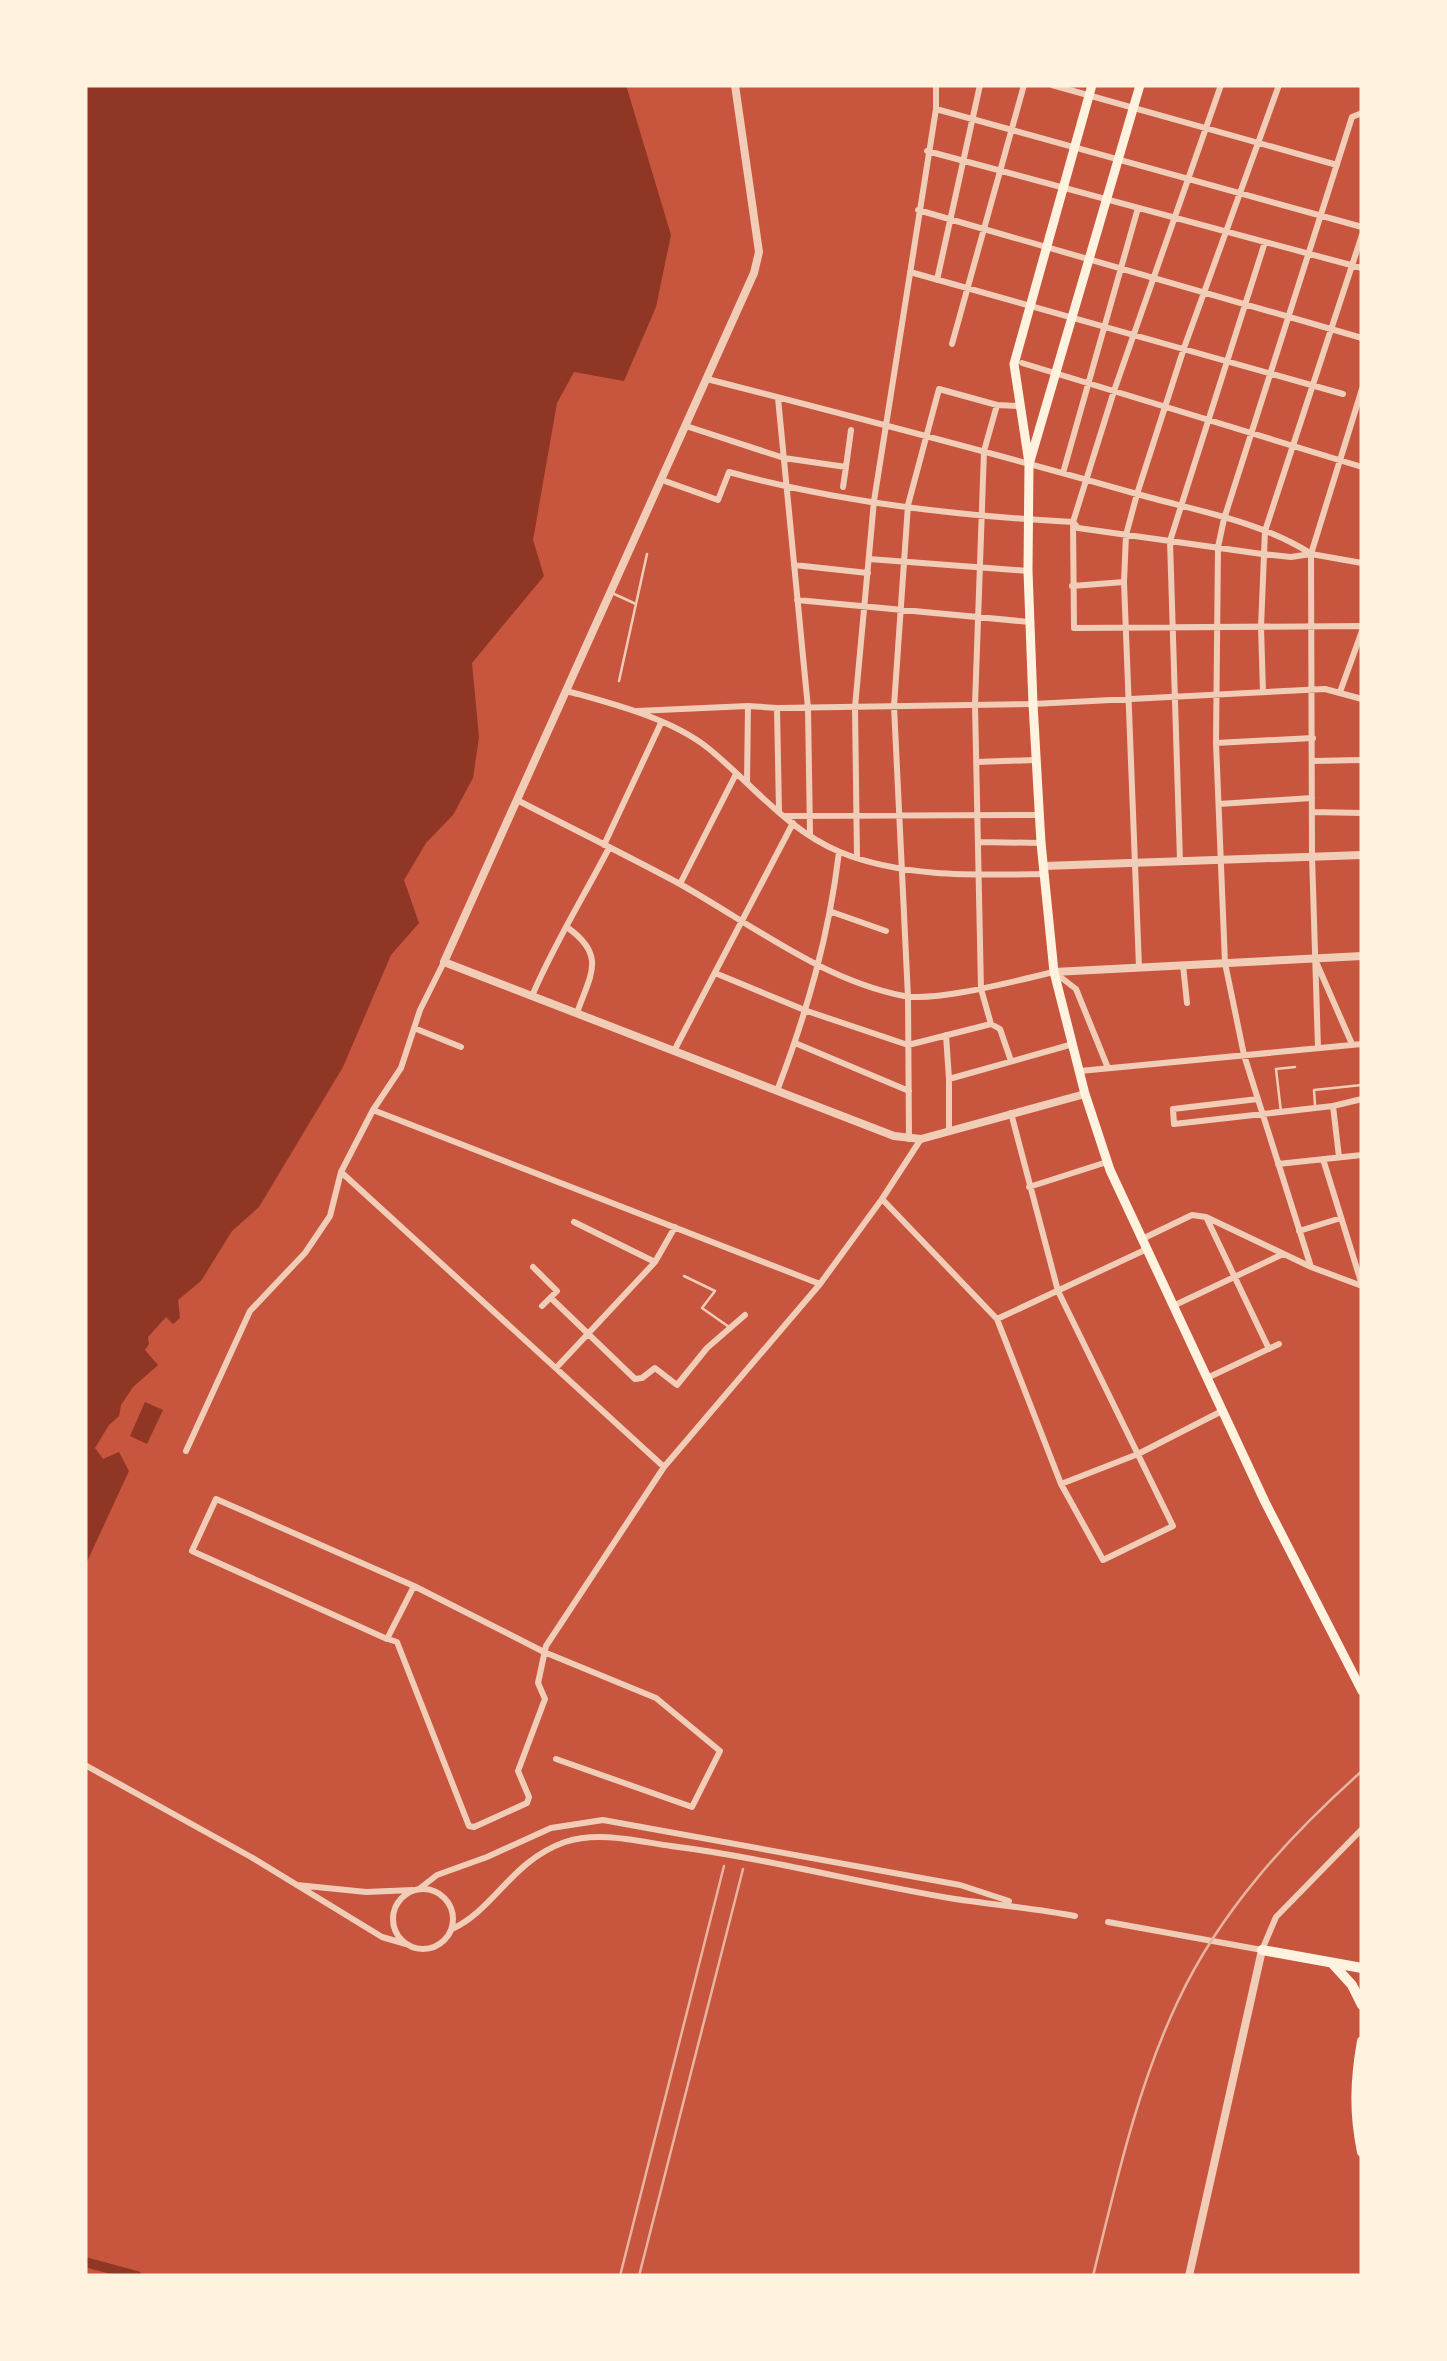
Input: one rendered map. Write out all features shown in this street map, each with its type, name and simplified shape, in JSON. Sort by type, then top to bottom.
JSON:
[{"type":"highway","points":[[1262,1950],[1362,1965]]},
{"type":"highway","points":[[1262,1950],[1362,1965]]},
{"type":"highway","points":[[1331,1962],[1352,1985],[1362,2005]]},
{"type":"highway","points":[[1362,2042],[1354,2085],[1362,2152]]},
{"type":"main road","points":[[1030,463],[1140,85]]},
{"type":"main road","points":[[1090,90],[1014,364],[1030,463],[1028,570],[1033,704],[1054,972],[1107,1162],[1222,1411],[1362,1691]]},
{"type":"street","points":[[186,1451],[250,1310],[305,1253],[330,1216],[341,1172],[373,1110],[401,1068],[414,1028],[754,273],[760,252],[736,85]]},
{"type":"street","points":[[857,857],[855,707],[874,501],[936,109],[936,85]]},
{"type":"street","points":[[937,280],[980,85]]},
{"type":"street","points":[[952,344],[1024,85]]},
{"type":"street","points":[[1052,85],[1090,90],[1133,108],[1337,164]]},
{"type":"street","points":[[1221,85],[1133,334],[1074,522],[1074,628],[1362,628],[1340,692]]},
{"type":"street","points":[[1139,967],[1124,582],[1126,535],[1184,348],[1279,85]]},
{"type":"street","points":[[936,109],[1362,227]]},
{"type":"street","points":[[1310,1267],[1244,1055],[1225,963],[1216,743],[1218,548],[1352,117],[1362,113]]},
{"type":"street","points":[[927,151],[1362,268]]},
{"type":"street","points":[[1063,473],[1138,208]]},
{"type":"street","points":[[918,210],[1362,338]]},
{"type":"street","points":[[1263,692],[1264,531],[1362,235]]},
{"type":"street","points":[[1180,861],[1170,541],[1265,242]]},
{"type":"street","points":[[910,272],[1343,394]]},
{"type":"street","points":[[1022,364],[1362,467]]},
{"type":"street","points":[[707,379],[1179,506],[1264,531],[1311,554]]},
{"type":"street","points":[[909,1139],[908,997],[894,706],[908,506],[939,388],[998,405],[1020,406]]},
{"type":"street","points":[[1318,1048],[1312,856],[1311,554],[1362,390]]},
{"type":"street","points":[[778,398],[808,708],[810,834]]},
{"type":"street","points":[[998,405],[984,451],[975,705],[982,989],[992,1024],[1000,1029],[1011,1061]]},
{"type":"street","points":[[686,426],[784,458],[846,468]]},
{"type":"street","points":[[843,487],[850,430]]},
{"type":"street","points":[[662,480],[718,500],[729,472],[787,488],[908,506],[1074,522]]},
{"type":"street","points":[[1074,522],[1078,528],[1126,535],[1362,563]]},
{"type":"street","points":[[869,559],[1028,570]]},
{"type":"street","points":[[794,565],[868,572]]},
{"type":"street","points":[[1072,586],[1124,582]]},
{"type":"street","points":[[798,600],[1030,622]]},
{"type":"street","points":[[637,710],[1033,704],[1313,690],[1362,699]]},
{"type":"street","points":[[566,691],[637,710],[705,746],[782,814],[839,852],[903,869],[980,874],[1137,862],[1362,854]]},
{"type":"street","points":[[747,784],[748,706]]},
{"type":"street","points":[[777,708],[782,814]]},
{"type":"street","points":[[532,996],[557,939],[568,928],[661,723]]},
{"type":"street","points":[[1216,743],[1312,738]]},
{"type":"street","points":[[977,762],[1036,760]]},
{"type":"street","points":[[1313,762],[1362,760]]},
{"type":"street","points":[[680,884],[736,774]]},
{"type":"street","points":[[1218,804],[1312,798]]},
{"type":"street","points":[[518,800],[680,884],[820,965],[908,997],[982,989],[1054,972],[1362,956]]},
{"type":"street","points":[[1312,812],[1362,814]]},
{"type":"street","points":[[782,814],[1040,815]]},
{"type":"street","points":[[674,1051],[794,823]]},
{"type":"street","points":[[979,842],[1041,843]]},
{"type":"street","points":[[777,1091],[820,965],[832,912],[839,852]]},
{"type":"street","points":[[832,912],[886,931]]},
{"type":"street","points":[[568,928],[592,950],[594,965],[577,1013]]},
{"type":"street","points":[[1315,958],[1352,1044]]},
{"type":"street","points":[[444,962],[909,1139],[1086,1094]]},
{"type":"street","points":[[1183,965],[1188,1003]]},
{"type":"street","points":[[1054,972],[1076,989],[1108,1068]]},
{"type":"street","points":[[715,973],[807,1011],[908,1045],[992,1024]]},
{"type":"street","points":[[414,1028],[462,1047]]},
{"type":"street","points":[[946,1036],[949,1130]]},
{"type":"street","points":[[795,1043],[909,1091]]},
{"type":"street","points":[[948,1079],[1073,1044]]},
{"type":"street","points":[[1080,1071],[1362,1044]]},
{"type":"street","points":[[1258,1100],[1173,1108],[1174,1124],[1333,1106],[1362,1099]]},
{"type":"street","points":[[1333,1106],[1339,1158]]},
{"type":"street","points":[[373,1110],[820,1284]]},
{"type":"street","points":[[882,1198],[996,1319],[1061,1484],[1103,1560],[1173,1526],[1058,1290],[1011,1113]]},
{"type":"street","points":[[556,1759],[692,1808],[720,1751],[656,1698],[544,1652],[414,1586],[216,1500],[192,1551],[396,1642],[469,1826],[527,1803],[518,1771],[546,1699],[538,1682],[544,1652],[664,1467],[820,1284],[921,1138]]},
{"type":"street","points":[[1278,1164],[1362,1155]]},
{"type":"street","points":[[1323,1159],[1362,1286]]},
{"type":"street","points":[[1029,1186],[1107,1162]]},
{"type":"street","points":[[341,1172],[664,1467]]},
{"type":"street","points":[[996,1319],[1058,1290],[1192,1215],[1206,1217],[1310,1267],[1362,1286]]},
{"type":"street","points":[[1206,1217],[1269,1349]]},
{"type":"street","points":[[1299,1231],[1341,1218]]},
{"type":"street","points":[[574,1222],[655,1262]]},
{"type":"street","points":[[556,1368],[655,1262],[675,1227]]},
{"type":"street","points":[[1174,1306],[1283,1254]]},
{"type":"street","points":[[532,1266],[557,1292],[542,1306]]},
{"type":"street","points":[[551,1298],[634,1380],[655,1368],[677,1384],[707,1348],[745,1315]]},
{"type":"street","points":[[1207,1378],[1279,1344]]},
{"type":"street","points":[[1061,1484],[1138,1454],[1222,1411]]},
{"type":"street","points":[[388,1639],[414,1586]]},
{"type":"street","points":[[85,1765],[382,1937],[419,1949],[444,1940],[452,1928],[449,1902],[439,1893],[366,1892],[291,1884]]},
{"type":"street","points":[[406,1944],[396,1932],[393,1915],[399,1900],[437,1876],[550,1828],[602,1820],[960,1884],[1020,1905]]},
{"type":"street","points":[[1189,2276],[1262,1950],[1276,1917],[1362,1829]]},
{"type":"street","points":[[452,1928],[465,1922],[533,1858],[566,1842],[599,1836],[733,1854],[956,1899],[1020,1905],[1075,1916]]},
{"type":"street","points":[[1108,1922],[1262,1950]]},
{"type":"lane","points":[[619,681],[647,554]]},
{"type":"lane","points":[[611,592],[636,604]]},
{"type":"lane","points":[[1281,1112],[1276,1069],[1296,1067]]},
{"type":"lane","points":[[1316,1108],[1314,1090],[1362,1085]]},
{"type":"lane","points":[[684,1276],[715,1291],[702,1308],[730,1328]]},
{"type":"shaded area","points":[[85,85],[626,85],[671,235],[656,307],[624,381],[574,372],[557,403],[533,540],[544,576],[472,663],[479,737],[473,778],[453,815],[426,843],[404,880],[419,923],[391,955],[343,1067],[259,1207],[232,1231],[201,1281],[178,1300],[180,1318],[173,1324],[166,1317],[148,1337],[145,1350],[158,1365],[133,1387],[119,1416],[95,1448],[103,1459],[119,1452],[129,1471],[85,1566]]},
{"type":"shaded area","points":[[145,1402],[163,1410],[147,1444],[130,1436]]},
{"type":"waterway","points":[[85,2262],[137,2276]]},
{"type":"railway","points":[[1093,2276],[1139,2101],[1195,1968],[1258,1877],[1362,1771]]},
{"type":"railway","points":[[620,2276],[724,1866]]},
{"type":"railway","points":[[639,2276],[743,1869]]}]
